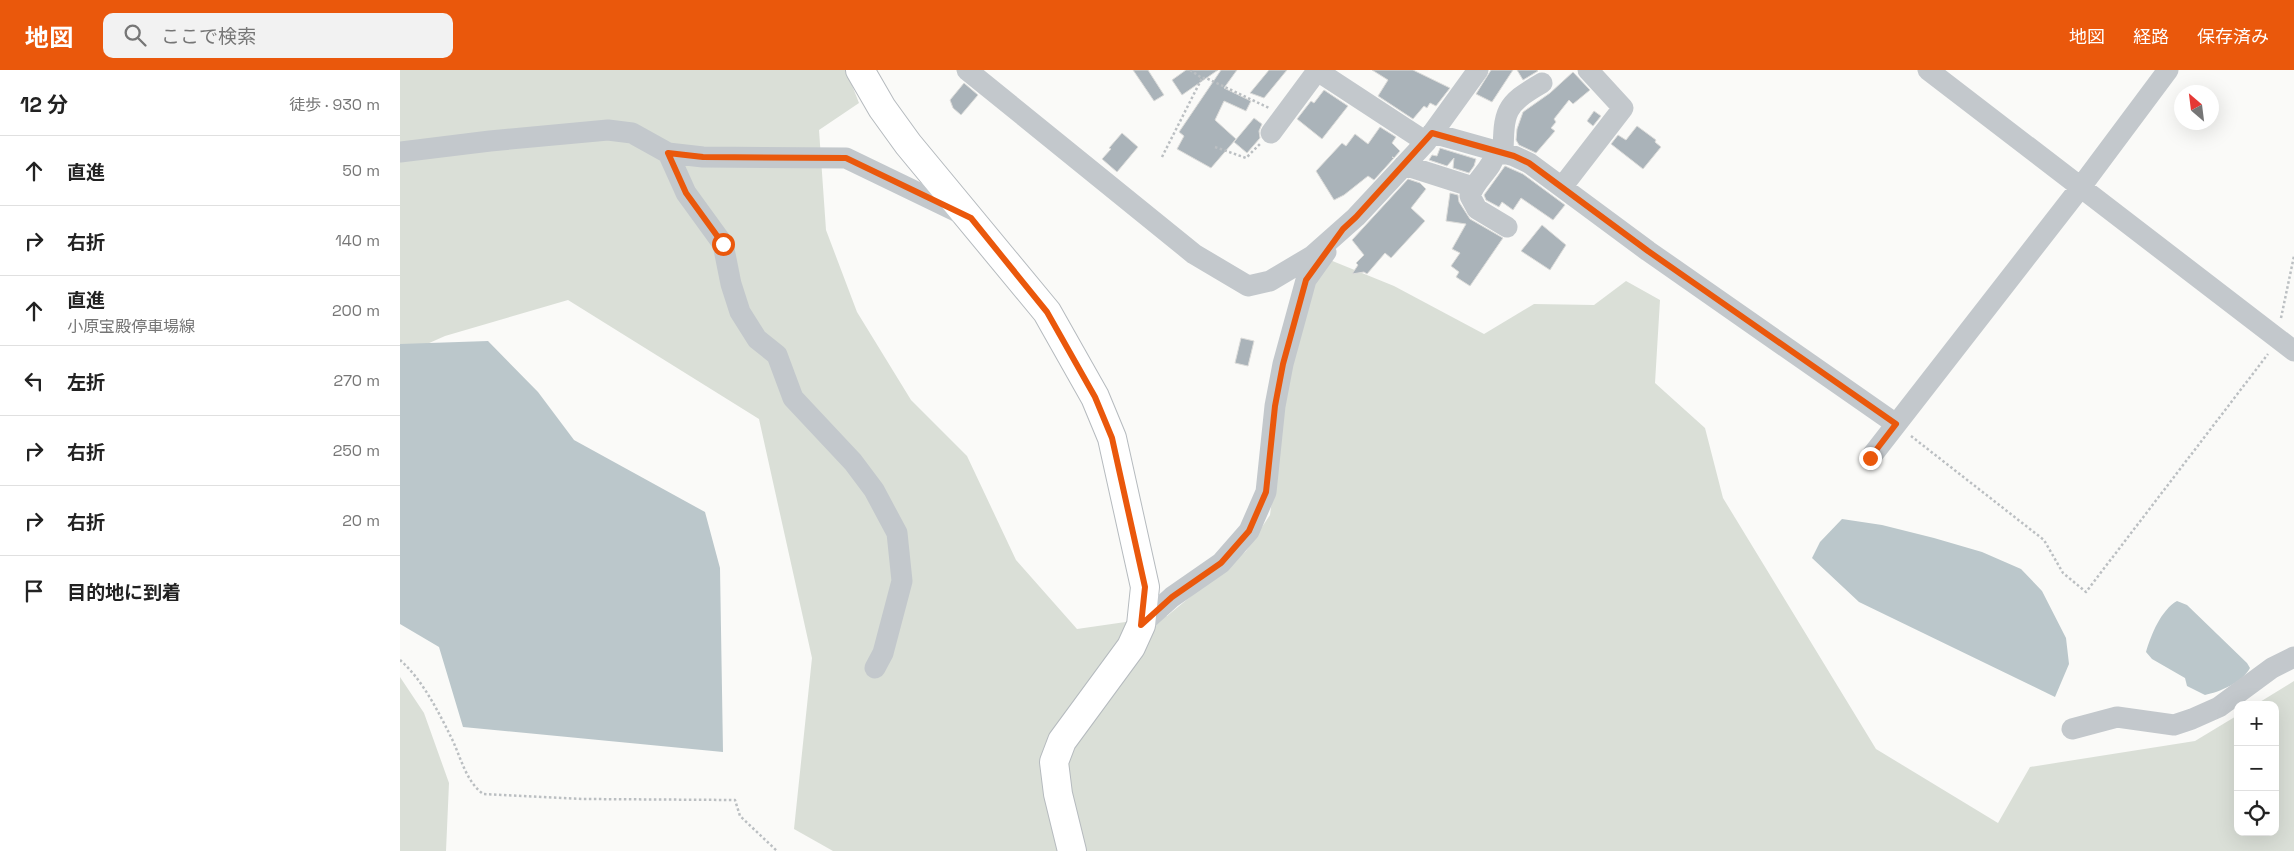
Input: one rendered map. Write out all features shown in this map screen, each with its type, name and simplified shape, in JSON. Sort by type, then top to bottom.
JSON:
[{"type":"main road","points":[[860,70],[882,108],[908,144],[1047,312],[1095,397],[1112,438],[1145,587],[1141,625],[1131,647],[1062,741],[1054,762],[1058,794],[1072,851]]},
{"type":"street","points":[[967,70],[1194,254],[1248,286],[1270,281],[1312,256],[1356,217],[1429,137],[1478,70]]},
{"type":"street","points":[[1271,133],[1317,70],[1429,137],[1514,156],[1529,163],[1648,251],[1896,424]]},
{"type":"street","points":[[1562,187],[1622,108],[1588,70]]},
{"type":"street","points":[[1928,70],[2080,188],[2277,336],[2294,351]]},
{"type":"street","points":[[1870,458],[2080,188],[2168,70]]},
{"type":"street","points":[[1506,227],[1477,209],[1470,196],[1473,188],[1500,153],[1507,110],[1514,101],[1542,82]]},
{"type":"street","points":[[400,152],[608,130],[632,133],[668,153],[703,157],[846,158],[971,218]]},
{"type":"street","points":[[668,153],[686,193],[723,244],[731,284],[740,312],[758,340],[777,355],[793,398],[858,469],[874,490],[897,533],[902,581],[883,653],[875,668]]},
{"type":"street","points":[[1404,165],[1473,188]]},
{"type":"street","points":[[1141,625],[1172,597],[1221,563],[1249,531],[1266,492],[1275,406],[1283,364],[1306,280],[1343,229]]},
{"type":"street","points":[[2072,729],[2118,717],[2174,725],[2219,707],[2272,668],[2294,657]]},
{"type":"path","points":[[1190,70],[1202,78],[1222,85],[1284,115]]},
{"type":"path","points":[[1162,157],[1202,78]]},
{"type":"path","points":[[1215,147],[1246,158],[1271,133]]},
{"type":"path","points":[[1896,424],[2044,540],[2063,573],[2086,592],[2269,353],[2277,336],[2294,256]]},
{"type":"path","points":[[400,660],[420,683],[451,737],[468,778],[483,794],[583,799],[734,800],[740,816],[777,851]]},
{"type":"shaded area","points":[[400,70],[846,70],[859,103],[819,130],[826,230],[857,312],[911,400],[967,456],[1016,560],[1077,629],[1167,616],[1246,551],[1270,515],[1287,383],[1315,281],[1330,260],[1394,286],[1484,334],[1534,304],[1594,305],[1626,281],[1660,300],[1655,383],[1705,428],[1723,498],[1876,749],[1998,823],[2030,767],[2195,741],[2234,717],[2234,836],[2279,836],[2279,701],[2262,701],[2294,681],[2294,851],[833,851],[794,829],[812,658],[759,419],[568,300],[445,336],[400,356]]},
{"type":"shaded area","points":[[488,341],[538,392],[574,440],[705,512],[720,568],[723,752],[463,727],[439,647],[400,624],[400,344]]},
{"type":"shaded area","points":[[1842,519],[1882,525],[1934,538],[1982,552],[2021,569],[2042,591],[2066,638],[2069,664],[2055,697],[1859,602],[1812,558],[1820,542]]},
{"type":"shaded area","points":[[2177,601],[2187,605],[2247,663],[2250,668],[2242,678],[2217,692],[2205,695],[2187,686],[2185,678],[2152,659],[2146,652],[2161,617]]},
{"type":"shaded area","points":[[400,677],[424,713],[449,783],[446,851],[400,851]]},
{"type":"building","points":[[1133,70],[1148,70],[1164,95],[1154,101]]},
{"type":"building","points":[[1186,70],[1218,70],[1182,95],[1172,80]]},
{"type":"building","points":[[1221,70],[1237,70],[1224,88],[1251,101],[1246,111],[1224,101],[1215,120],[1236,139],[1211,168],[1177,149],[1184,136],[1179,132]]},
{"type":"building","points":[[1269,70],[1287,70],[1264,98],[1250,93]]},
{"type":"building","points":[[1372,70],[1413,70],[1450,88],[1436,106],[1430,103],[1427,108],[1424,106],[1413,119],[1378,96],[1388,80]]},
{"type":"building","points":[[1491,70],[1513,70],[1492,102],[1476,94]]},
{"type":"building","points":[[1517,70],[1537,70],[1538,71],[1523,80]]},
{"type":"building","points":[[1573,72],[1590,90],[1573,104],[1569,100],[1554,119],[1556,122],[1551,128],[1555,131],[1536,153],[1519,145],[1516,140],[1517,129],[1523,112],[1550,93]]},
{"type":"building","points":[[964,83],[978,95],[961,115],[953,108],[950,100]]},
{"type":"building","points":[[1324,90],[1348,106],[1322,139],[1297,119],[1311,101],[1314,103]]},
{"type":"building","points":[[1594,111],[1601,116],[1593,126],[1587,121]]},
{"type":"building","points":[[1254,118],[1262,124],[1259,131],[1260,138],[1247,153],[1234,142]]},
{"type":"building","points":[[1637,126],[1656,140],[1655,142],[1661,147],[1643,169],[1611,144],[1618,135],[1626,140]]},
{"type":"building","points":[[1380,127],[1396,137],[1392,143],[1400,151],[1374,180],[1368,176],[1344,195],[1334,200],[1316,171],[1342,143],[1346,146],[1355,134],[1368,144]]},
{"type":"building","points":[[1122,133],[1138,147],[1117,172],[1102,159]]},
{"type":"building","points":[[1440,148],[1476,159],[1474,166],[1469,173],[1453,168],[1454,158],[1447,166],[1429,160],[1432,155],[1437,156]]},
{"type":"building","points":[[1505,166],[1523,174],[1565,205],[1553,220],[1521,198],[1513,210],[1502,202],[1499,207],[1486,200],[1484,195]]},
{"type":"building","points":[[1408,179],[1420,183],[1426,189],[1411,208],[1425,221],[1391,258],[1385,253],[1367,274],[1364,272],[1352,274],[1358,265],[1356,263],[1364,255],[1352,240]]},
{"type":"building","points":[[1450,193],[1458,195],[1459,202],[1470,219],[1503,238],[1470,286],[1456,277],[1459,272],[1451,266],[1460,253],[1452,249],[1466,224],[1446,221]]},
{"type":"building","points":[[1542,225],[1566,245],[1550,270],[1521,251]]},
{"type":"building","points":[[1241,338],[1254,341],[1248,366],[1235,363]]},
{"type":"route","points":[[723,244],[686,193],[668,153],[703,157],[846,158],[971,218],[1047,312],[1095,397],[1112,438],[1145,587],[1141,625],[1172,597],[1221,563],[1249,531],[1266,492],[1275,406],[1283,364],[1306,280],[1343,229],[1426,142],[1432,133],[1514,156],[1529,163],[1648,251],[1896,424],[1870,458]]}]
